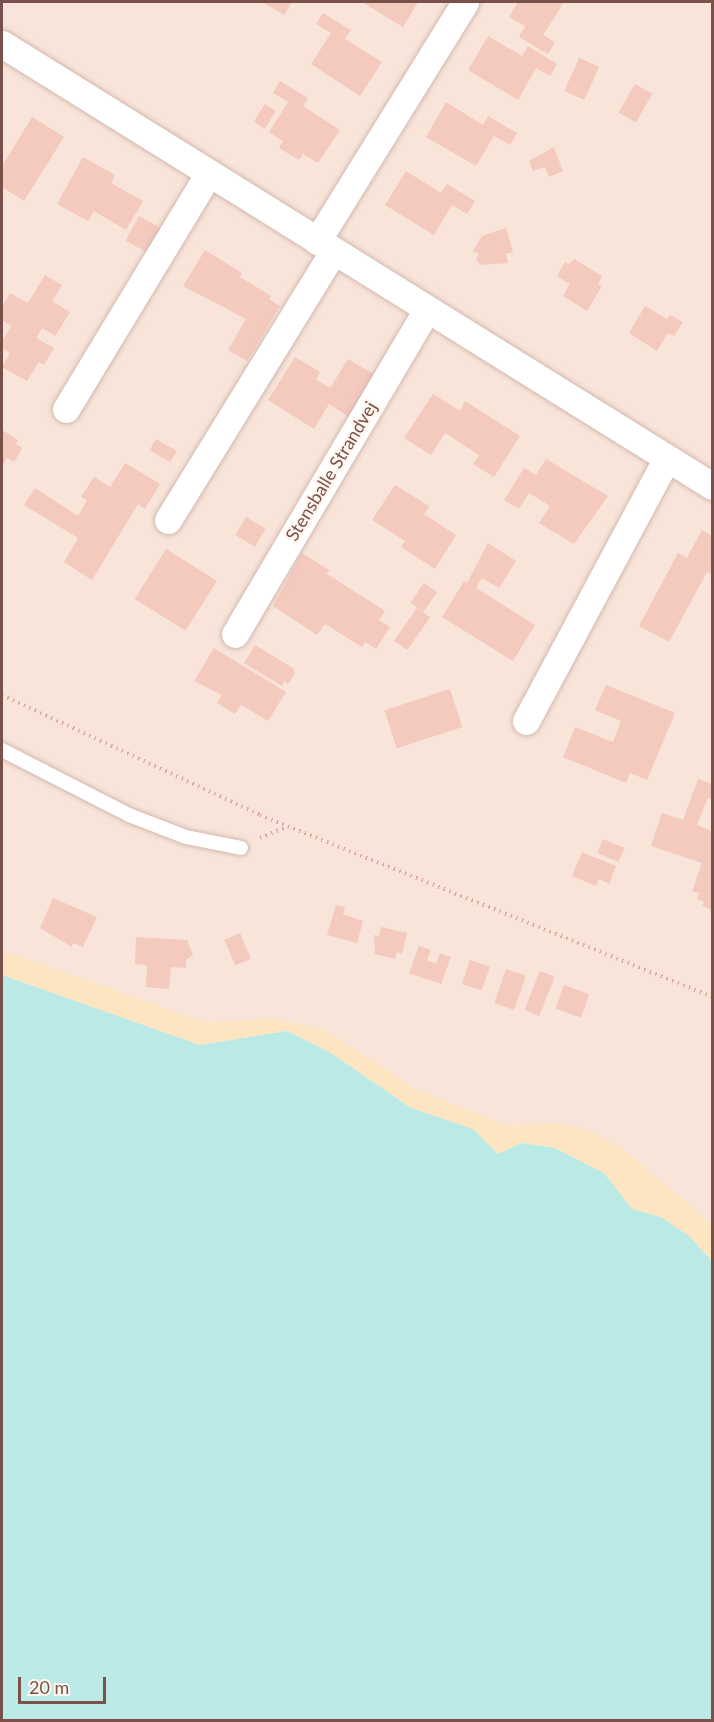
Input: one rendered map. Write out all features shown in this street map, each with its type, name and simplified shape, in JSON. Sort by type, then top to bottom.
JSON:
[{"type":"street","points":[[168,520],[465,2]]},
{"type":"street","points":[[2,44],[666,460],[712,486]]},
{"type":"street","points":[[66,409],[209,173]]},
{"type":"street","name":"Stensballe Strandvej","points":[[235,634],[427,309]]},
{"type":"street","points":[[526,721],[666,460]]},
{"type":"lane","points":[[2,750],[129,815],[186,837],[241,848]]},
{"type":"path","points":[[2,696],[287,826],[712,997]]},
{"type":"path","points":[[241,848],[287,826]]},
{"type":"shaded area","points":[[2,2],[712,2],[712,1224],[623,1150],[557,1123],[511,1127],[417,1090],[326,1031],[271,1018],[206,1023],[2,950]]},
{"type":"sand","points":[[2,950],[206,1023],[271,1018],[326,1031],[417,1090],[511,1127],[557,1123],[588,1130],[623,1150],[712,1224],[712,1261],[689,1236],[661,1217],[632,1209],[604,1173],[555,1148],[522,1143],[498,1154],[473,1129],[411,1108],[331,1053],[287,1031],[200,1045],[2,975]]},
{"type":"water","points":[[2,975],[200,1045],[287,1031],[331,1053],[411,1108],[473,1129],[498,1154],[522,1143],[555,1148],[604,1173],[632,1209],[661,1217],[689,1236],[712,1261],[712,1720],[2,1720]]},
{"type":"building","points":[[262,2],[292,2],[284,15]]},
{"type":"building","points":[[362,2],[418,2],[403,27]]},
{"type":"building","points":[[518,2],[564,2],[543,35],[555,42],[548,54],[519,37],[525,26],[509,17]]},
{"type":"building","points":[[323,13],[351,30],[345,39],[382,62],[360,96],[311,64],[331,33],[316,24]]},
{"type":"building","points":[[488,36],[522,56],[528,46],[557,64],[550,76],[536,68],[518,100],[468,70]]},
{"type":"building","points":[[579,58],[599,67],[584,100],[564,91]]},
{"type":"building","points":[[280,81],[308,98],[303,106],[340,130],[318,163],[303,154],[299,160],[279,148],[283,141],[269,132],[288,102],[273,93]]},
{"type":"building","points":[[635,84],[652,94],[636,123],[618,113]]},
{"type":"building","points":[[446,102],[483,125],[488,116],[517,133],[510,145],[494,136],[476,166],[426,137]]},
{"type":"building","points":[[265,104],[276,111],[265,129],[254,122]]},
{"type":"building","points":[[32,117],[64,137],[24,201],[2,187],[2,166]]},
{"type":"building","points":[[554,147],[563,171],[549,177],[545,167],[533,171],[529,161]]},
{"type":"building","points":[[83,157],[115,175],[111,183],[143,201],[126,230],[94,211],[88,221],[57,204]]},
{"type":"building","points":[[406,171],[441,193],[447,184],[475,201],[467,214],[452,205],[434,235],[385,205]]},
{"type":"building","points":[[139,216],[161,228],[147,253],[125,240]]},
{"type":"building","points":[[506,228],[513,252],[506,254],[508,263],[480,265],[476,259],[479,254],[473,251],[482,236]]},
{"type":"building","points":[[205,250],[242,273],[240,277],[271,296],[269,299],[280,306],[247,361],[228,350],[246,319],[183,286]]},
{"type":"building","points":[[574,259],[602,276],[598,284],[602,286],[587,311],[563,296],[570,284],[557,276],[565,262],[569,265]]},
{"type":"building","points":[[45,275],[62,285],[52,301],[70,312],[55,336],[42,328],[36,338],[54,348],[44,365],[39,362],[27,381],[2,367],[10,353],[2,348],[2,342],[11,326],[2,320],[2,307],[10,293],[28,303]]},
{"type":"building","points":[[645,306],[667,319],[670,315],[683,322],[674,336],[668,333],[657,351],[629,333]]},
{"type":"building","points":[[295,357],[320,372],[316,379],[330,388],[348,359],[375,375],[349,417],[329,404],[314,429],[268,400]]},
{"type":"building","points":[[433,394],[460,411],[465,401],[520,436],[494,477],[473,464],[479,455],[445,433],[431,455],[404,438]]},
{"type":"building","points":[[2,430],[18,440],[16,444],[22,448],[14,462],[7,458],[2,467]]},
{"type":"building","points":[[156,439],[177,451],[170,462],[150,450]]},
{"type":"building","points":[[546,459],[608,496],[574,544],[539,523],[550,506],[529,493],[519,509],[504,500],[524,468],[536,475]]},
{"type":"building","points":[[125,463],[160,484],[145,509],[138,504],[92,580],[64,562],[78,538],[24,505],[35,488],[78,516],[87,500],[81,497],[94,477],[110,487]]},
{"type":"building","points":[[395,485],[429,506],[424,514],[456,535],[435,569],[401,547],[405,541],[372,520]]},
{"type":"building","points":[[246,517],[266,529],[255,547],[235,535]]},
{"type":"building","points":[[702,530],[712,536],[712,574],[707,572],[669,642],[639,626],[678,553],[687,558]]},
{"type":"building","points":[[488,543],[516,561],[499,588],[482,578],[476,588],[535,625],[513,661],[442,617],[464,581],[467,583]]},
{"type":"building","points":[[166,549],[217,581],[186,631],[135,599]]},
{"type":"building","points":[[302,553],[329,570],[327,574],[385,611],[379,620],[390,627],[376,649],[365,642],[362,647],[325,624],[317,635],[273,606]]},
{"type":"building","points":[[424,583],[437,592],[423,612],[410,603]]},
{"type":"building","points":[[417,608],[430,617],[407,650],[394,641]]},
{"type":"building","points":[[255,645],[293,668],[295,673],[288,684],[284,681],[282,686],[244,663]]},
{"type":"building","points":[[214,648],[286,692],[268,721],[241,705],[235,714],[217,703],[222,695],[194,681]]},
{"type":"building","points":[[606,685],[675,713],[647,780],[630,773],[626,783],[563,757],[575,727],[613,742],[621,721],[595,710]]},
{"type":"building","points":[[450,689],[462,727],[397,748],[384,710]]},
{"type":"building","points":[[698,779],[712,784],[712,799],[708,798],[697,825],[712,831],[712,910],[702,906],[704,902],[697,899],[699,893],[692,891],[702,863],[651,846],[662,813],[683,820]]},
{"type":"building","points":[[603,839],[624,848],[618,862],[597,853]]},
{"type":"building","points":[[582,852],[616,866],[609,884],[599,879],[596,886],[572,876]]},
{"type":"building","points":[[53,898],[97,917],[83,947],[73,943],[72,947],[40,928]]},
{"type":"building","points":[[336,905],[345,907],[343,914],[363,921],[357,943],[327,935]]},
{"type":"building","points":[[381,927],[407,933],[402,954],[397,952],[395,959],[375,954],[374,935],[379,936]]},
{"type":"building","points":[[240,933],[251,959],[235,965],[224,940]]},
{"type":"building","points":[[136,937],[187,940],[193,955],[186,960],[186,968],[171,967],[169,989],[146,987],[147,965],[135,964]]},
{"type":"building","points":[[419,946],[431,950],[427,960],[436,964],[440,953],[451,957],[441,984],[409,973]]},
{"type":"building","points":[[470,960],[490,967],[482,990],[462,984]]},
{"type":"building","points":[[506,969],[526,976],[514,1010],[494,1003]]},
{"type":"building","points":[[540,971],[555,977],[539,1016],[524,1010]]},
{"type":"building","points":[[564,985],[589,994],[581,1018],[555,1008]]}]
